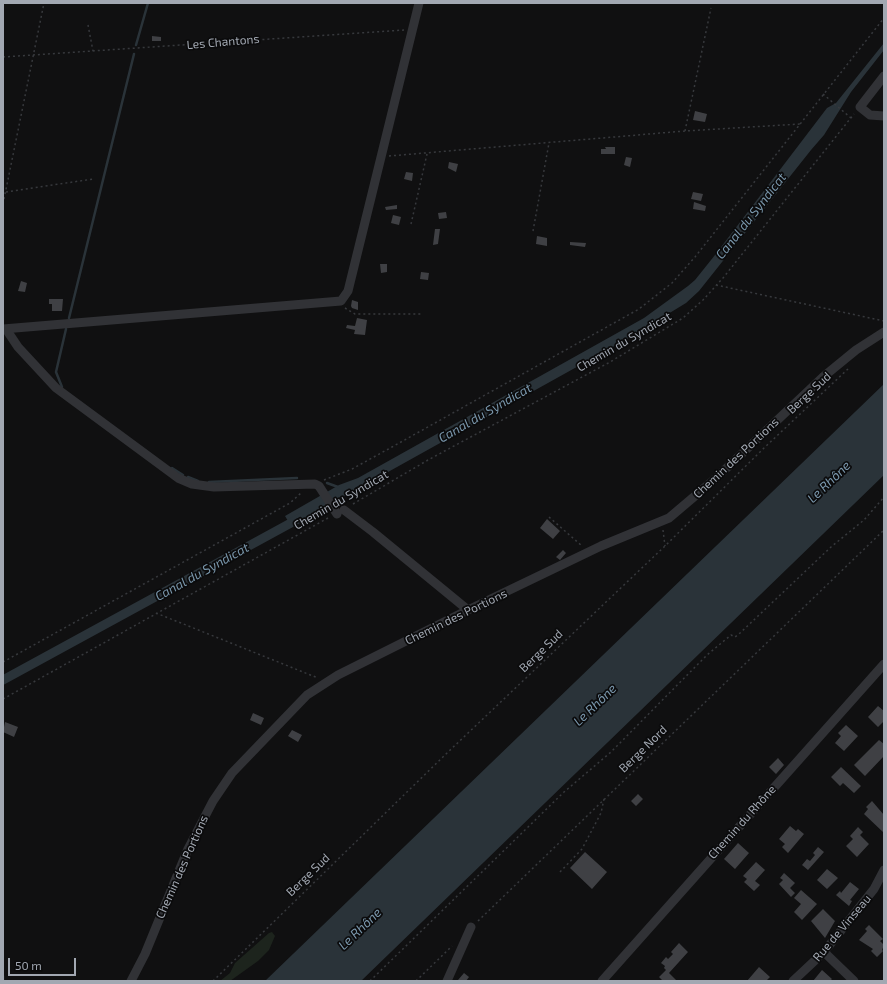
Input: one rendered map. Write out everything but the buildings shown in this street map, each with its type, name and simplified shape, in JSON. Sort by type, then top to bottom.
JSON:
[{"type":"street","points":[[4,329],[341,301],[348,291],[419,3]]},
{"type":"street","points":[[884,76],[860,108],[870,115],[884,116]]},
{"type":"street","points":[[4,329],[18,348],[56,388],[178,478],[192,484],[214,487],[304,484],[319,486],[338,512],[373,532],[468,610]]},
{"type":"street","name":"Chemin des Portions","points":[[131,981],[145,954],[200,822],[222,785],[244,758],[300,702],[327,681],[468,610],[589,552],[662,522],[693,499],[823,377],[856,350],[884,332]]},
{"type":"street","name":"Chemin du Rhône","points":[[602,981],[884,664]]},
{"type":"street","name":"Rue de Vinseau","points":[[793,981],[824,952],[869,895],[884,870]]},
{"type":"street","points":[[448,980],[471,927]]},
{"type":"street","points":[[824,952],[854,981]]},
{"type":"path","points":[[3,204],[44,3]]},
{"type":"path","points":[[685,131],[711,8]]},
{"type":"path","points":[[319,486],[327,478],[352,468],[386,450],[639,308],[672,283],[695,257],[884,18]]},
{"type":"path","points":[[88,25],[93,51]]},
{"type":"path","name":"Les Chantons","points":[[3,57],[93,51],[135,50],[234,40],[412,30]]},
{"type":"path","points":[[823,94],[851,118]]},
{"type":"path","name":"Chemin du Syndicat","points":[[3,699],[422,464],[640,345],[688,314],[716,285],[860,108]]},
{"type":"path","points":[[382,154],[393,157],[685,131],[800,124]]},
{"type":"path","points":[[532,231],[549,143]]},
{"type":"path","points":[[411,224],[427,154]]},
{"type":"path","points":[[6,192],[93,179]]},
{"type":"path","points":[[716,285],[884,321]]},
{"type":"path","points":[[341,301],[344,307],[355,314],[422,314]]},
{"type":"path","name":"Berge Sud","points":[[213,981],[452,748],[665,546],[764,448],[850,368]]},
{"type":"path","points":[[3,662],[290,503],[299,497],[304,484]]},
{"type":"path","points":[[370,981],[564,792],[611,752],[707,655],[731,635],[735,637],[739,634],[831,547],[864,520],[884,497]]},
{"type":"path","points":[[549,517],[589,552]]},
{"type":"path","points":[[662,522],[665,546]]},
{"type":"path","name":"Berge Nord","points":[[471,927],[884,530]]},
{"type":"path","points":[[156,613],[327,681]]},
{"type":"path","points":[[560,872],[582,849],[601,813],[604,799]]},
{"type":"path","points":[[416,981],[455,943]]},
{"type":"shaded area","points":[[272,932],[275,936],[269,950],[258,961],[230,981],[220,981],[230,973],[235,963]]},
{"type":"water","name":"Canal du Syndicat","points":[[884,43],[884,50],[851,92],[824,135],[699,291],[686,303],[627,339],[291,526],[285,516],[339,485],[358,478],[644,318],[688,286],[695,280],[715,255],[827,108],[836,103]]},
{"type":"water","name":"Le Rhône","points":[[884,384],[884,475],[361,981],[265,981]]},
{"type":"waterway","points":[[136,45],[148,3]]},
{"type":"waterway","points":[[69,318],[134,54]]},
{"type":"waterway","points":[[62,387],[56,372],[66,329]]},
{"type":"waterway","points":[[172,468],[183,475]]},
{"type":"waterway","points":[[188,477],[198,481]]},
{"type":"waterway","points":[[209,482],[297,478]]},
{"type":"waterway","points":[[327,483],[338,487]]},
{"type":"waterway","name":"Canal du Syndicat","points":[[3,680],[300,518]]},
{"type":"waterway","points":[[3,976],[3,981]]}]
